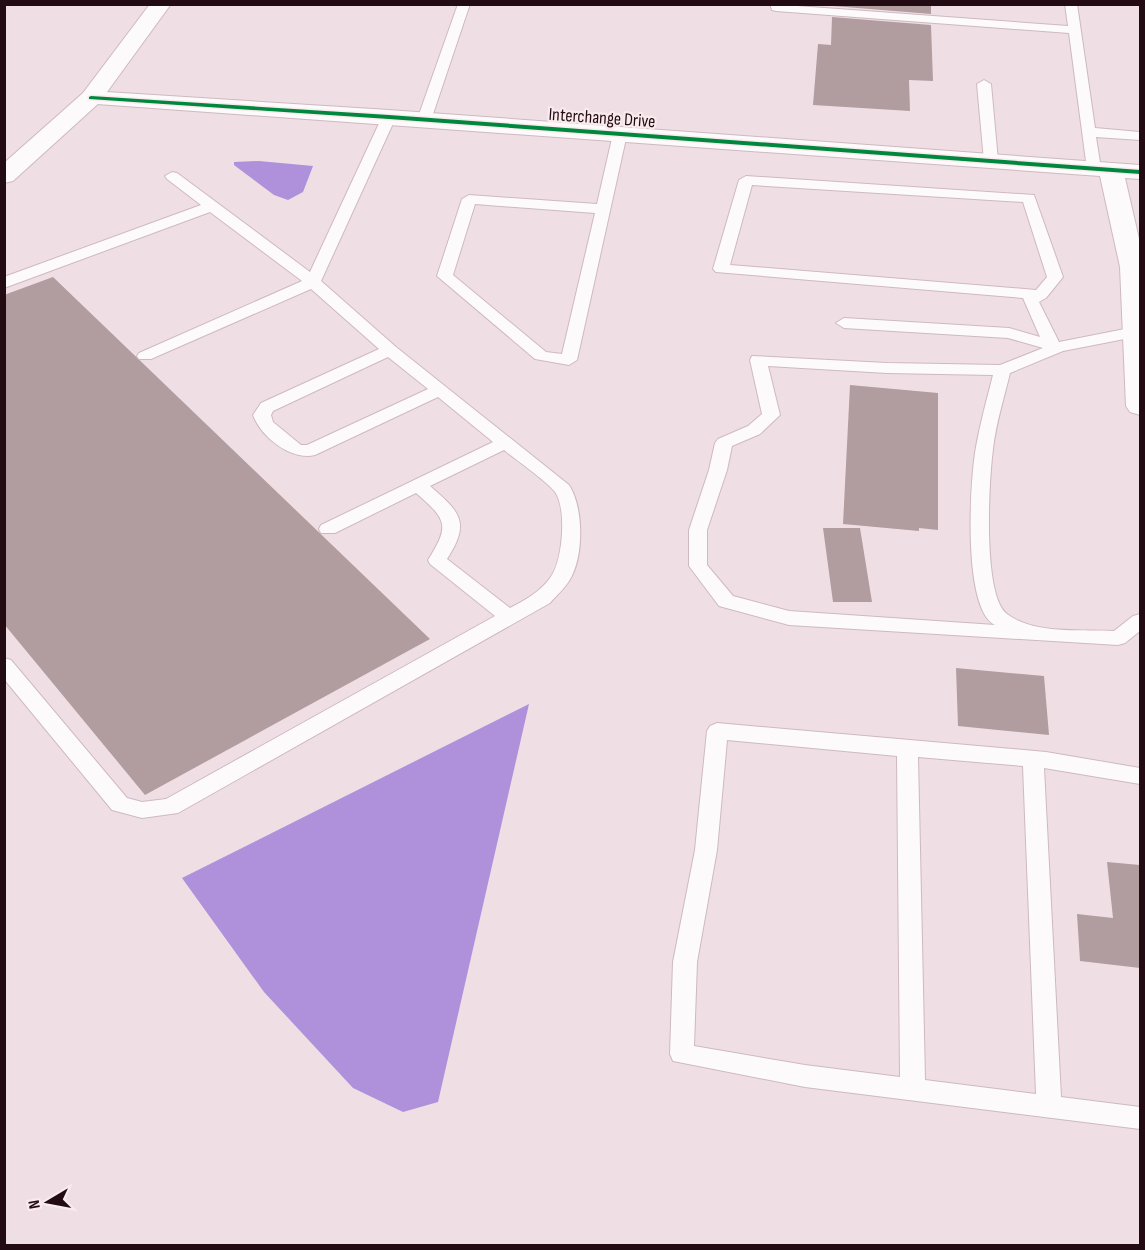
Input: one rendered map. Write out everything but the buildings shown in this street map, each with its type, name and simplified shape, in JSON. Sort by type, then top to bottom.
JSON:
[{"type":"street","points":[[4,176],[91,98],[161,4]]},
{"type":"street","name":"Interchange Drive","points":[[91,98],[389,117],[1140,172]]},
{"type":"street","points":[[1103,170],[1137,267],[1140,406]]},
{"type":"lane","points":[[424,120],[464,4]]},
{"type":"lane","points":[[776,4],[776,7],[1075,30]]},
{"type":"lane","points":[[1071,4],[1089,132],[1103,170]]},
{"type":"lane","points":[[984,84],[991,161]]},
{"type":"lane","points":[[144,356],[313,282],[389,117]]},
{"type":"lane","points":[[1089,132],[1140,135]]},
{"type":"lane","points":[[603,209],[470,199],[445,276],[541,356],[569,360],[620,134]]},
{"type":"lane","points":[[4,665],[120,804],[142,810],[170,807],[543,598],[561,578],[571,542],[571,512],[563,489],[390,350],[313,282],[172,176]]},
{"type":"lane","points":[[1040,294],[721,269],[746,180],[1029,198],[1055,278],[1040,294],[1030,300],[1055,347]]},
{"type":"lane","points":[[4,283],[212,206]]},
{"type":"lane","points":[[844,323],[1009,333],[1055,347]]},
{"type":"lane","points":[[1138,331],[1055,347],[1002,370],[887,368],[758,360],[771,415],[754,430],[724,443],[698,530],[698,566],[726,601],[789,618],[1118,638],[1140,621]]},
{"type":"lane","points":[[390,350],[267,407],[262,415],[265,424],[296,450],[309,451],[440,390]]},
{"type":"lane","points":[[1002,370],[984,448],[978,543],[985,591],[998,618],[1033,634]]},
{"type":"lane","points":[[328,529],[505,443]]},
{"type":"lane","points":[[418,485],[446,510],[454,524],[452,540],[437,560],[508,617]]},
{"type":"lane","points":[[1140,776],[1033,759],[717,731],[705,850],[685,962],[682,1054],[805,1076],[1140,1118]]},
{"type":"lane","points":[[907,748],[913,1090]]},
{"type":"lane","points":[[1033,759],[1048,1108]]},
{"type":"shaded area","points":[[259,161],[313,166],[303,192],[288,200],[274,195],[234,165],[234,162]]},
{"type":"shaded area","points":[[529,704],[438,1102],[403,1112],[353,1088],[264,992],[182,878]]},
{"type":"cycle path","points":[[91,98],[389,117],[1140,172]]}]
